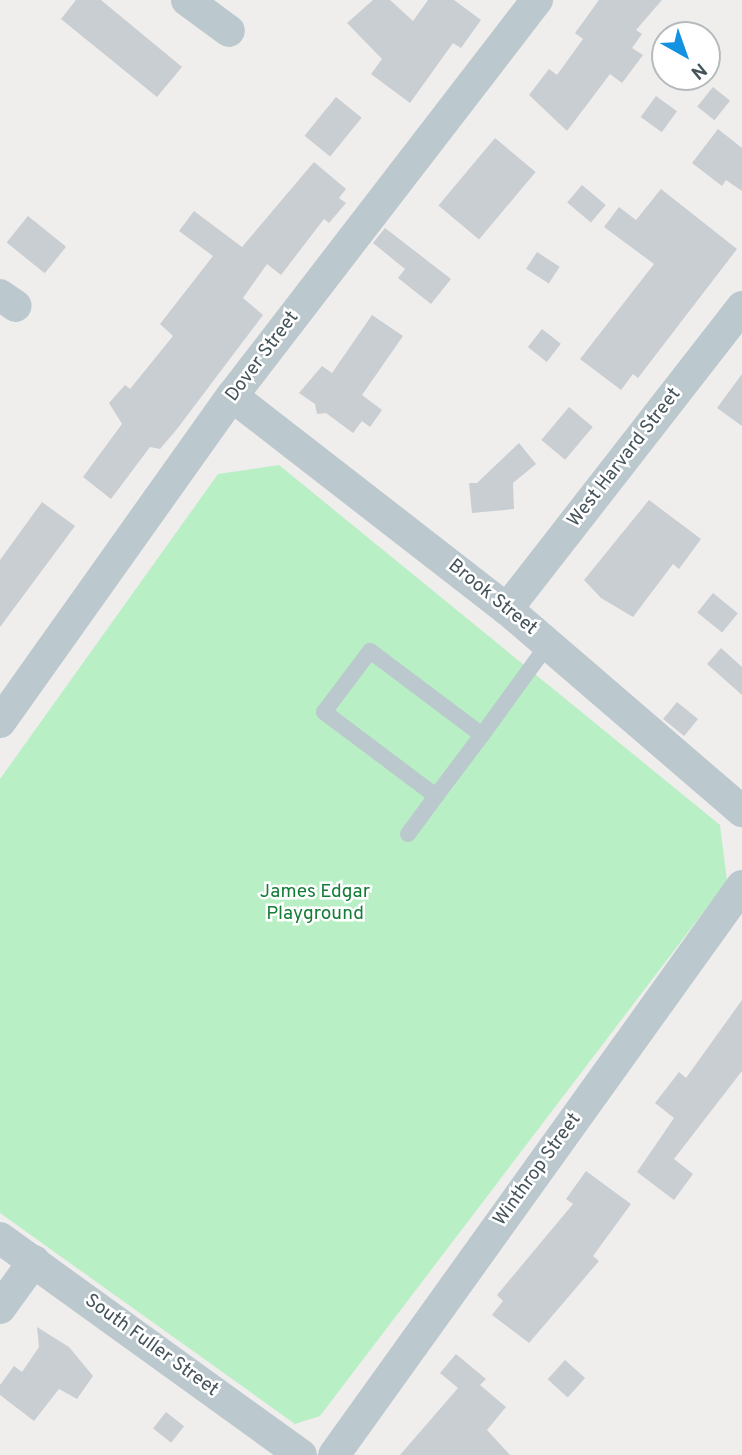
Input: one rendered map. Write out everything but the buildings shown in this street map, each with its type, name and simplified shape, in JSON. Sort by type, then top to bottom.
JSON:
[{"type":"street","points":[[187,0],[229,31]]},
{"type":"street","name":"Dover Street","points":[[0,722],[232,396],[537,0]]},
{"type":"street","name":"West Harvard Street","points":[[507,609],[742,307]]},
{"type":"street","name":"Brook Street","points":[[232,396],[507,609],[742,811]]},
{"type":"street","name":"Winthrop Street","points":[[334,1455],[742,886]]},
{"type":"street","name":"South Fuller Street","points":[[0,1238],[301,1455]]},
{"type":"street","points":[[0,1308],[34,1261]]},
{"type":"lane","points":[[408,834],[548,644]]},
{"type":"lane","points":[[436,796],[324,712],[370,651],[482,736]]},
{"type":"green space","name":"James Edgar Playground","points":[[279,465],[720,825],[727,881],[320,1416],[295,1424],[0,1213],[0,779],[218,474]]}]
